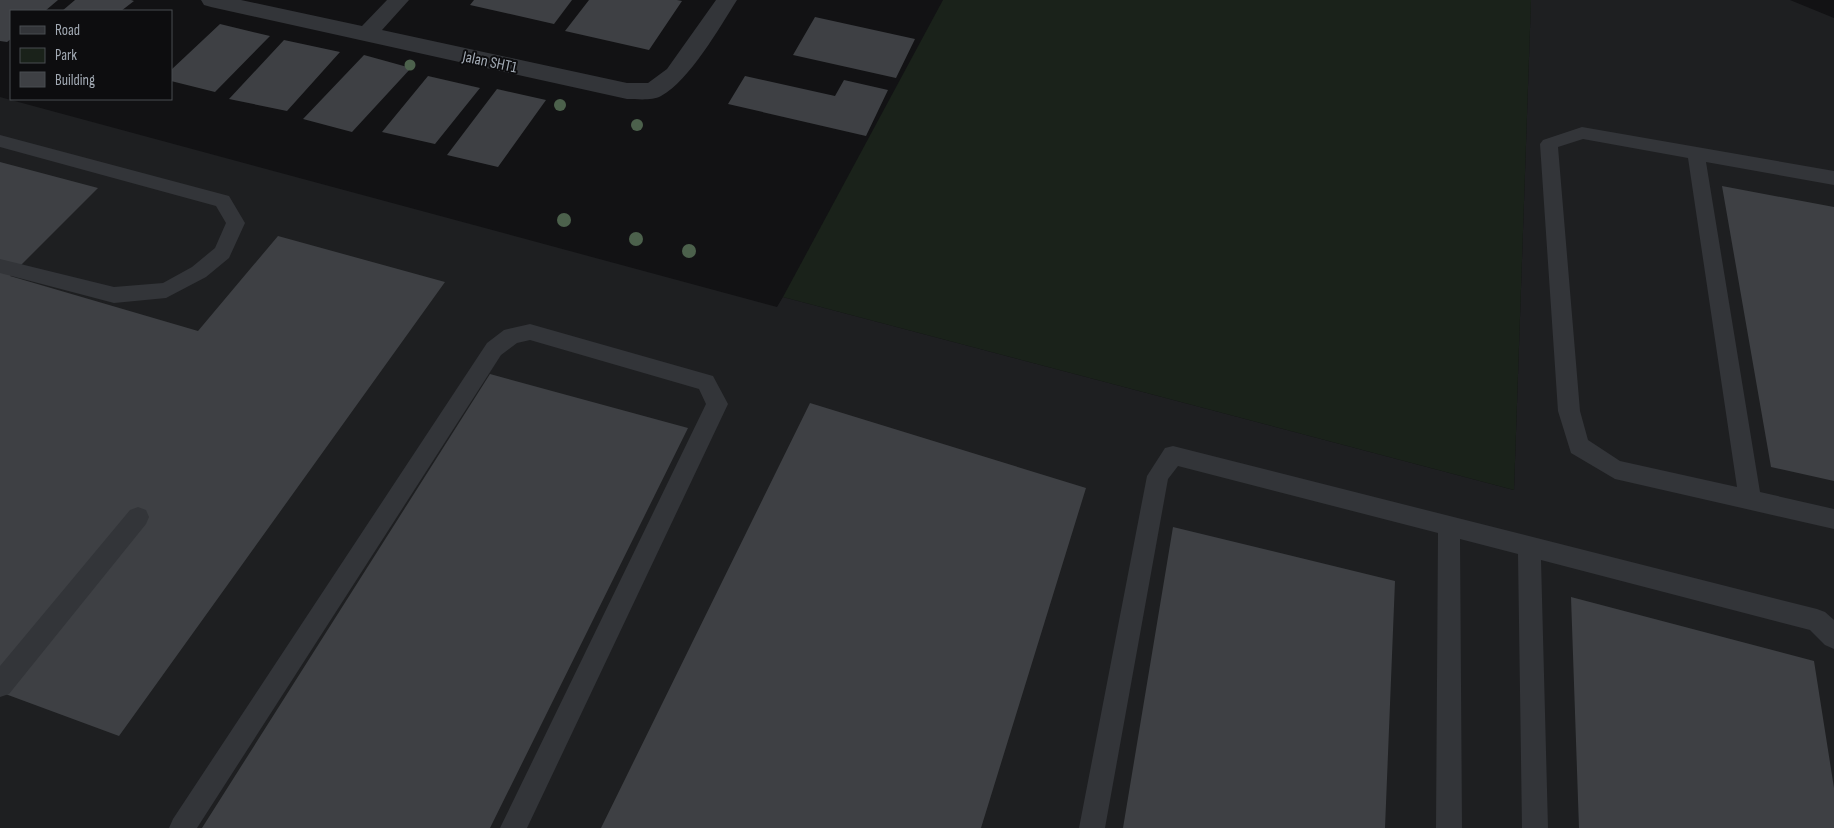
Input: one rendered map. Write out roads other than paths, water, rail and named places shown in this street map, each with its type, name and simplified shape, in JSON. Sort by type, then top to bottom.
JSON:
[{"type":"street","name":"Jalan SHT1","points":[[211,0],[627,91],[653,91],[675,74],[727,0]]},
{"type":"street","points":[[365,34],[399,0]]},
{"type":"lane","points":[[1834,178],[1582,133],[1549,144],[1569,410],[1579,446],[1615,469],[1834,519]]},
{"type":"lane","points":[[0,141],[222,201],[236,223],[222,253],[199,272],[166,290],[114,295],[0,266]]},
{"type":"lane","points":[[1696,153],[1750,500]]},
{"type":"lane","points":[[182,828],[494,349],[511,336],[530,332],[706,382],[717,404],[513,828]]},
{"type":"lane","points":[[1092,828],[1158,476],[1173,455],[1817,620],[1834,637]]},
{"type":"lane","points":[[0,685],[138,517]]},
{"type":"lane","points":[[1449,525],[1449,828]]},
{"type":"lane","points":[[1529,547],[1535,828]]}]
